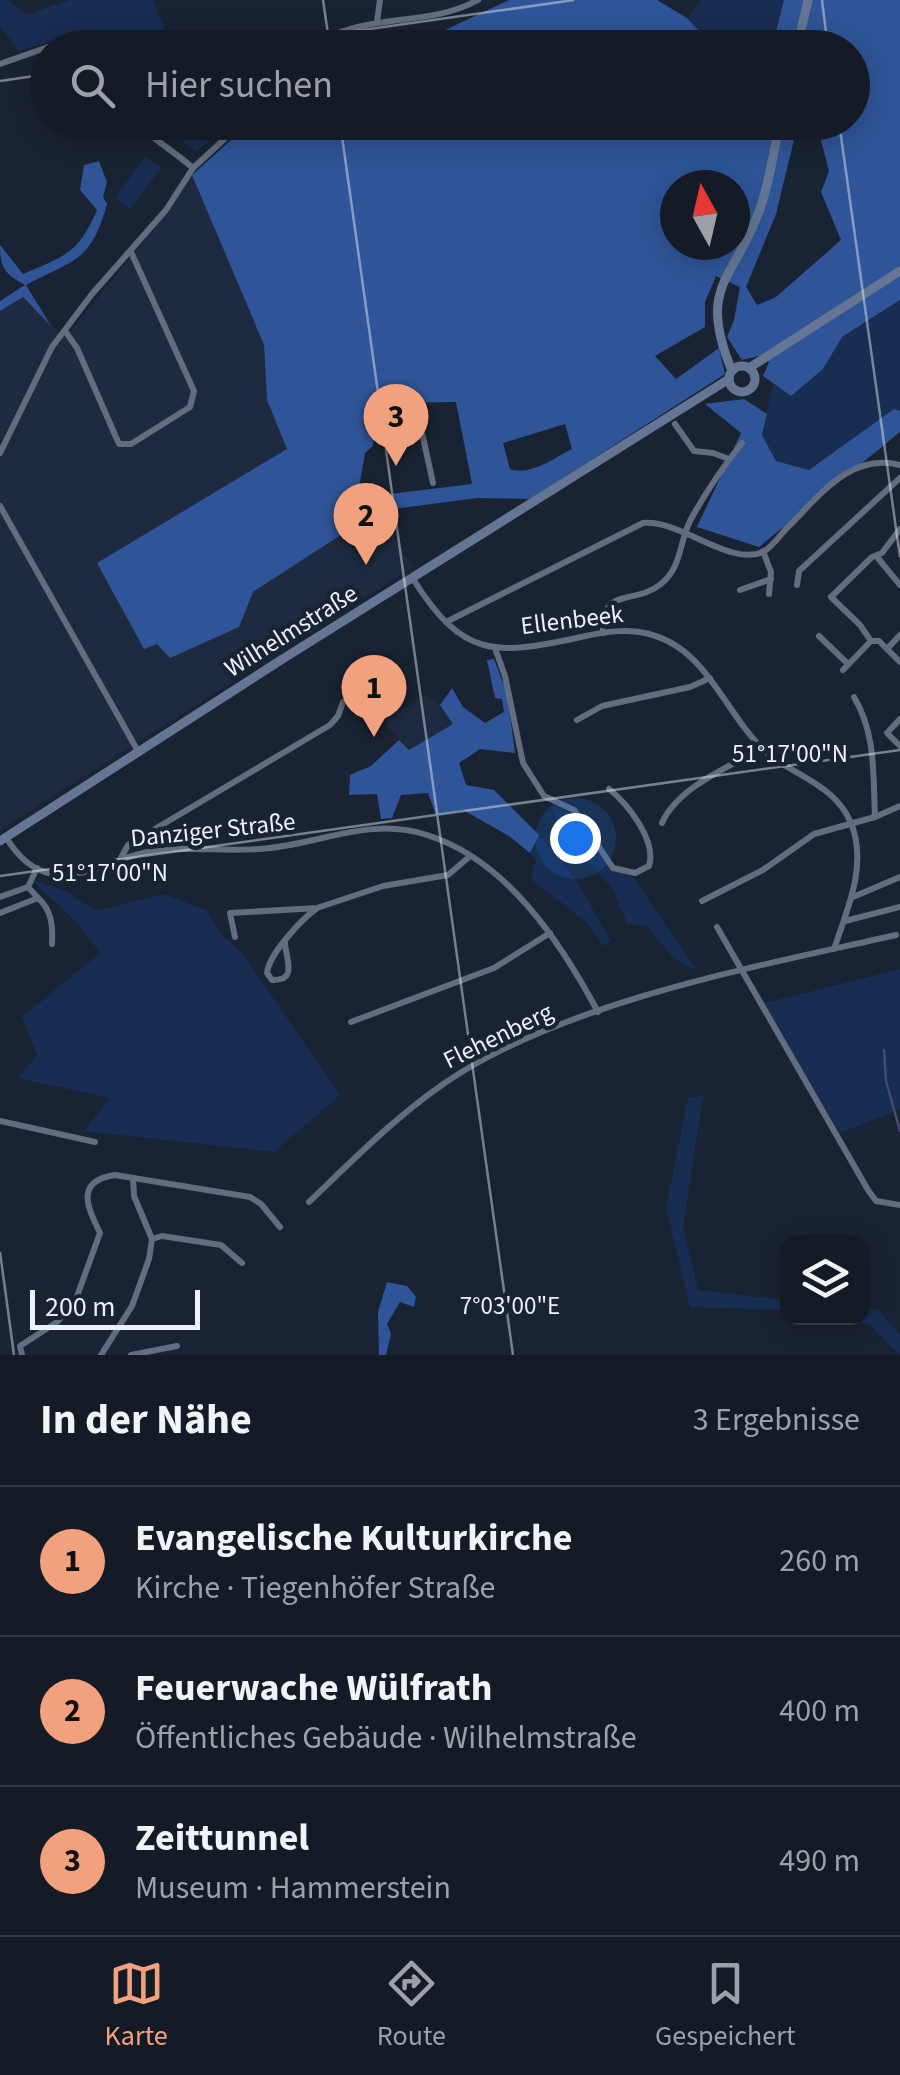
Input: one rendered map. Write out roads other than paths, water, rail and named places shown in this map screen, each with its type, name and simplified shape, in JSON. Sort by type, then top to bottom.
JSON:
[{"type":"main road","points":[[801,30],[808,0]]},
{"type":"main road","points":[[738,372],[724,351],[715,317],[717,299],[761,205],[776,140]]},
{"type":"main road","name":"Wilhelmstraße","points":[[3,839],[280,660],[900,271]]},
{"type":"street","points":[[377,22],[380,0]]},
{"type":"street","points":[[346,30],[444,14],[478,0]]},
{"type":"street","points":[[0,64],[30,53]]},
{"type":"street","points":[[157,140],[193,168]]},
{"type":"street","points":[[0,453],[41,365],[65,331],[166,210],[193,168],[223,140]]},
{"type":"street","points":[[65,331],[77,348],[119,444],[130,444],[190,407],[194,391],[130,252]]},
{"type":"street","points":[[416,410],[433,483]]},
{"type":"street","points":[[675,424],[694,451],[729,459]]},
{"type":"street","points":[[603,633],[602,614],[607,606],[660,586],[680,558],[686,533],[742,443]]},
{"type":"street","points":[[445,622],[644,523],[662,524],[738,553],[763,552],[851,469],[877,461],[900,465]]},
{"type":"street","points":[[797,585],[799,571],[900,478]]},
{"type":"street","points":[[0,506],[139,752]]},
{"type":"street","points":[[871,641],[831,597],[872,557],[877,557],[900,529]]},
{"type":"street","points":[[763,552],[772,572],[769,594]]},
{"type":"street","points":[[877,557],[900,586]]},
{"type":"street","name":"Ellenbeek","points":[[412,579],[445,622],[468,641],[495,648],[538,646],[603,633],[648,633],[672,642],[697,662],[762,748],[820,785],[850,822]]},
{"type":"street","points":[[740,590],[771,579]]},
{"type":"street","points":[[887,649],[900,634]]},
{"type":"street","points":[[819,636],[846,667],[871,641],[878,640],[900,662]]},
{"type":"street","points":[[495,648],[506,676],[523,763],[529,775],[550,800],[574,810],[614,868],[634,874],[649,866],[649,848],[628,808],[609,789]]},
{"type":"street","points":[[577,720],[602,706],[690,687],[710,678]]},
{"type":"street","points":[[854,697],[869,727],[875,816]]},
{"type":"street","points":[[120,859],[128,845],[330,724],[338,716],[342,702]]},
{"type":"street","points":[[900,718],[887,733],[900,746]]},
{"type":"street","points":[[662,824],[672,807],[688,794],[762,748]]},
{"type":"street","points":[[702,901],[763,870],[814,834],[900,806]]},
{"type":"street","points":[[834,949],[852,898],[857,866],[850,822]]},
{"type":"street","name":"Danziger Straße","points":[[37,868],[52,874],[72,874],[169,849],[271,848],[371,827],[430,835],[469,857],[516,892],[574,968],[598,1012]]},
{"type":"street","points":[[0,898],[28,887],[37,868],[3,839]]},
{"type":"street","points":[[235,937],[230,913],[317,908],[383,886],[448,874],[469,857]]},
{"type":"street","points":[[852,898],[900,877]]},
{"type":"street","points":[[28,887],[48,911],[53,925],[52,944]]},
{"type":"street","points":[[0,912],[38,898]]},
{"type":"street","points":[[285,943],[290,970],[282,980],[272,980],[267,973],[268,965],[285,943],[306,917],[317,908]]},
{"type":"street","points":[[844,922],[900,908]]},
{"type":"street","points":[[716,927],[876,1201],[900,1204]]},
{"type":"street","points":[[351,1022],[494,968],[550,933]]},
{"type":"street","name":"Flehenberg","points":[[309,1202],[400,1118],[458,1074],[528,1038],[598,1012],[741,971],[896,935]]},
{"type":"street","points":[[0,1121],[95,1142]]},
{"type":"street","points":[[22,1355],[20,1346],[57,1322],[76,1299],[100,1234],[86,1206],[92,1186],[106,1176],[250,1197],[261,1204],[280,1228]]},
{"type":"street","points":[[101,1355],[132,1306],[150,1260],[152,1240],[134,1196],[133,1178]]},
{"type":"street","points":[[152,1240],[162,1236],[221,1246],[242,1263]]},
{"type":"street","points":[[131,1355],[177,1346]]},
{"type":"waterway","points":[[884,1050],[886,1081],[900,1131]]},
{"type":"place","name":"Zeittunnel","points":[[396,466]]},
{"type":"place","name":"Feuerwache Wülfrath","points":[[366,565]]},
{"type":"place","name":"Evangelische Kulturkirche","points":[[374,737]]}]
